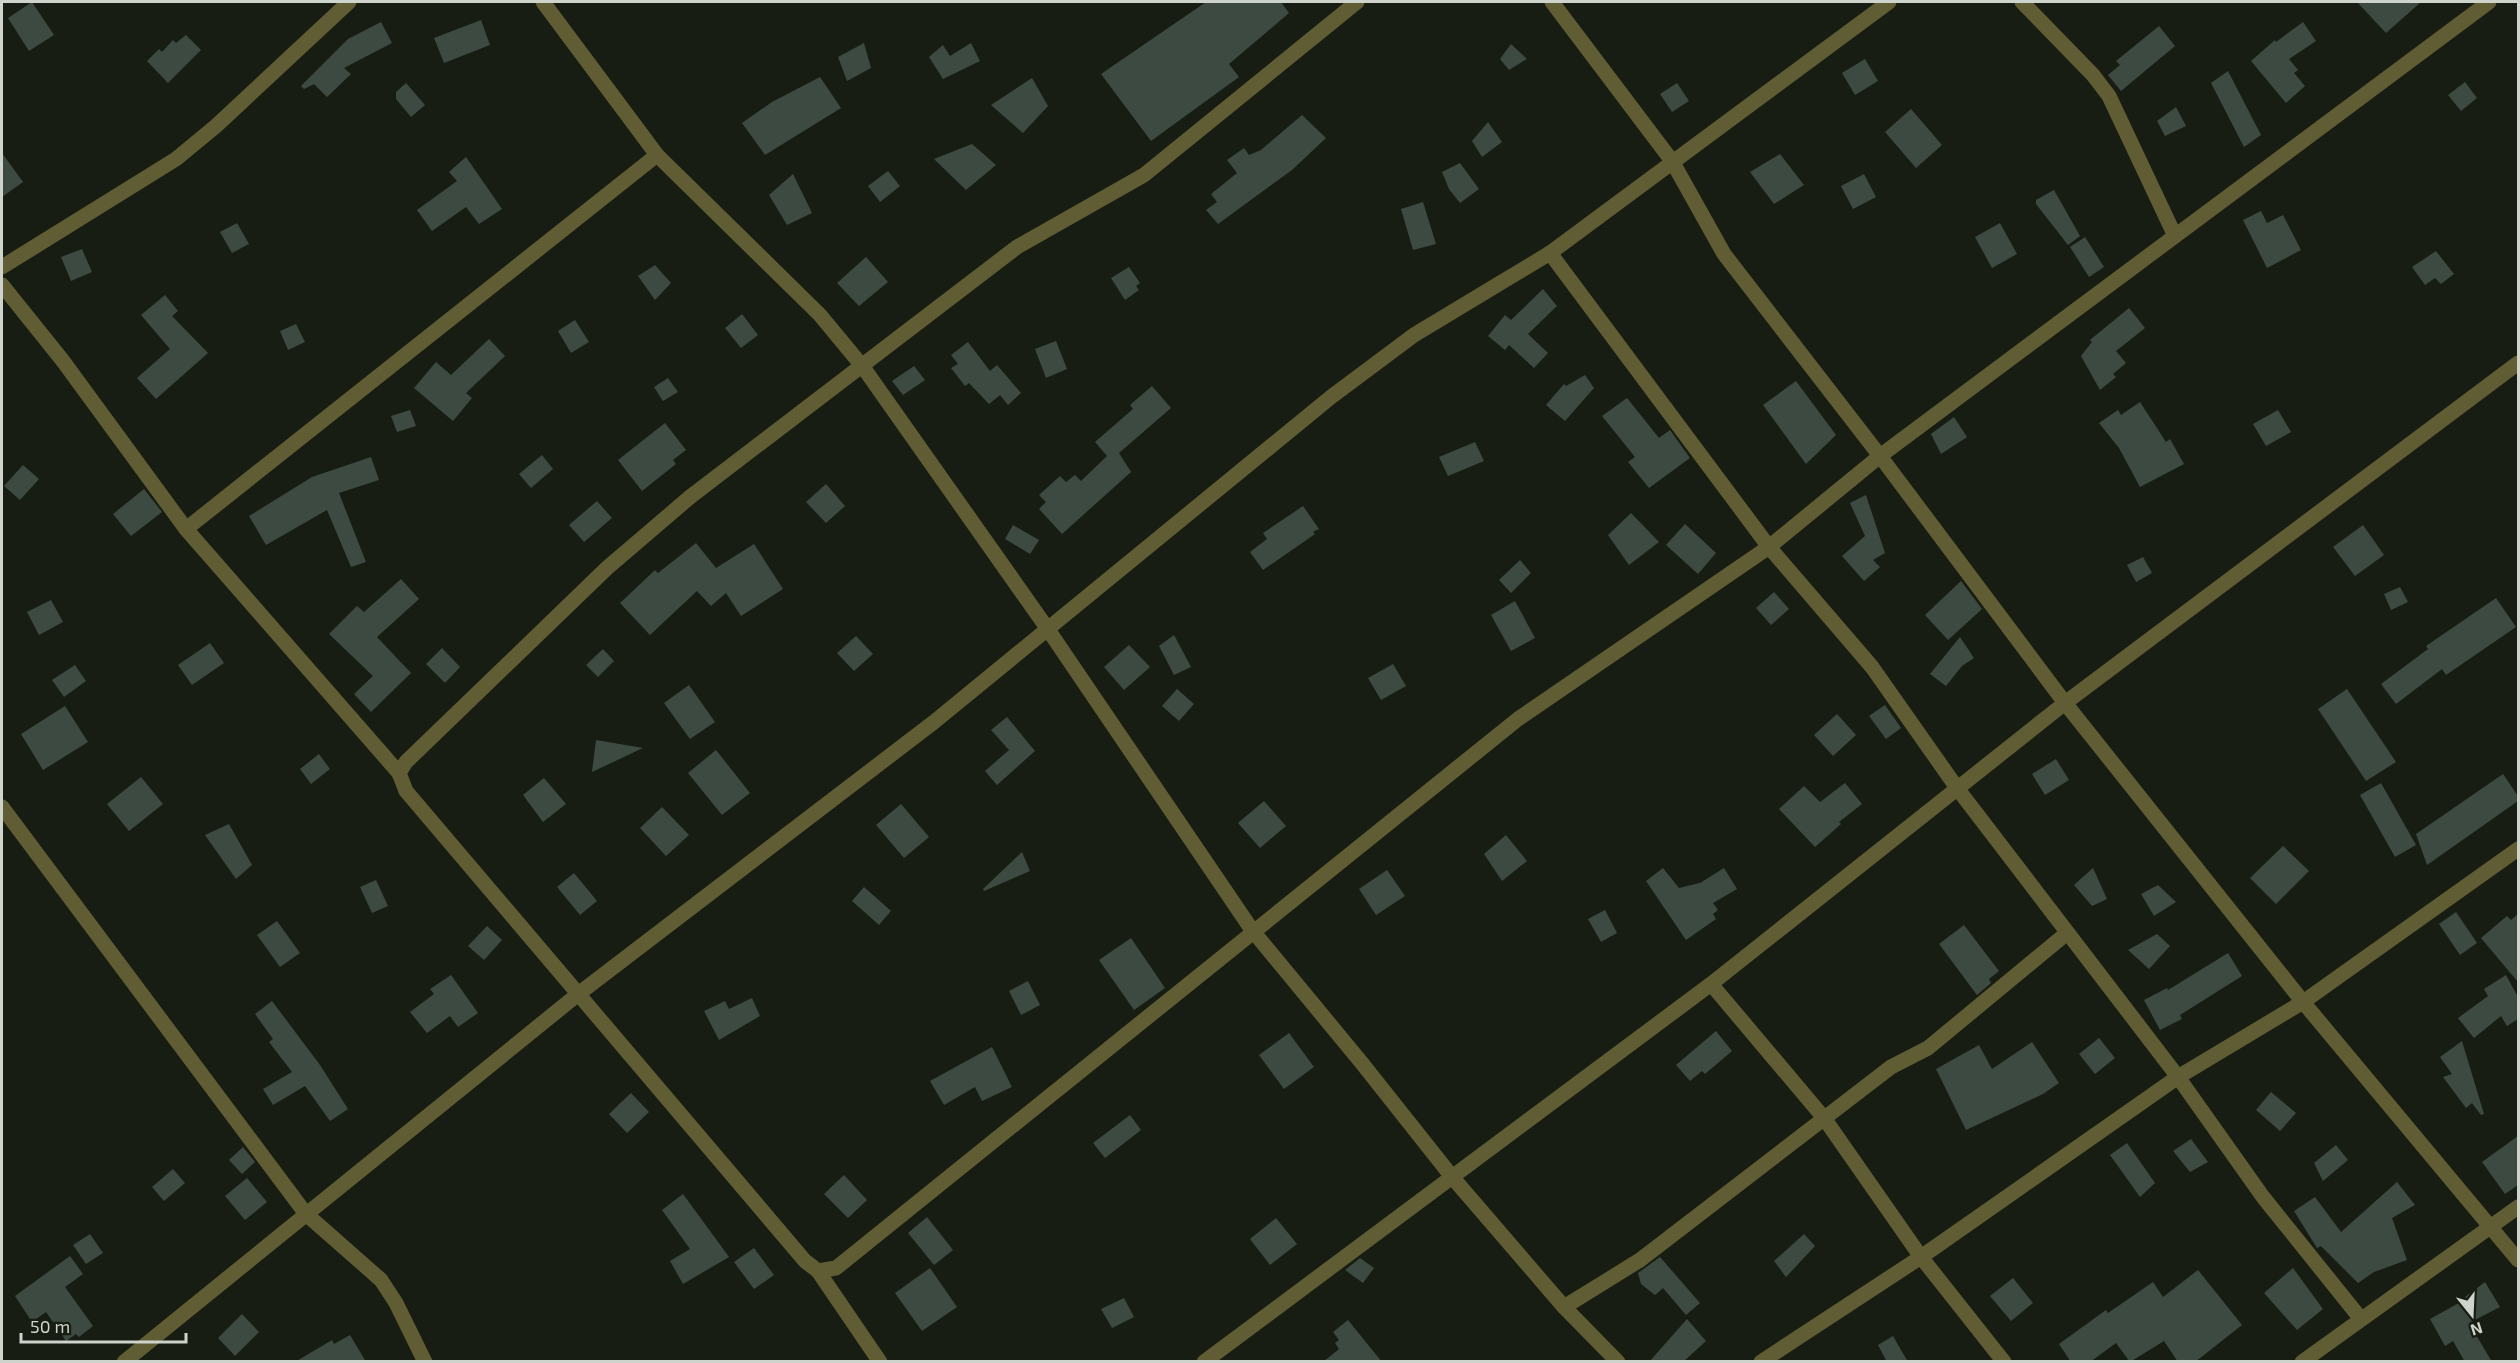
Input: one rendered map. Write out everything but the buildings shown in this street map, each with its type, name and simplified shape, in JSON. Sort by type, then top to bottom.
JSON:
[{"type":"street","points":[[2,267],[176,159],[216,126],[349,2]]},
{"type":"street","points":[[543,2],[657,155],[820,315],[862,367],[1047,628],[1252,930],[1453,1178],[1564,1307],[1618,1362]]},
{"type":"street","points":[[399,773],[406,762],[607,568],[690,497],[1017,247],[1144,175],[1357,2]]},
{"type":"street","points":[[1551,2],[1672,161],[1724,254],[1880,456],[2065,703],[2303,1002],[2493,1226],[2518,1260]]},
{"type":"street","points":[[124,1362],[577,995],[934,722],[1331,397],[1396,348],[1550,253],[1889,2]]},
{"type":"street","points":[[2022,2],[2093,75],[2109,96],[2175,236]]},
{"type":"street","points":[[818,1271],[836,1268],[1252,930],[1518,719],[1769,547],[1880,456],[2489,2]]},
{"type":"street","points":[[186,530],[657,155]]},
{"type":"street","points":[[1550,253],[1769,547],[1872,667],[1958,788],[2178,1077],[2263,1197],[2361,1319]]},
{"type":"street","points":[[2,285],[63,361],[186,530],[399,773],[406,791],[577,995],[805,1262],[818,1271],[880,1362]]},
{"type":"street","points":[[1204,1362],[1711,984],[2065,703],[2518,363]]},
{"type":"street","points":[[2,807],[306,1214],[381,1280],[396,1303],[425,1362]]},
{"type":"street","points":[[1761,1362],[1921,1257],[2178,1077],[2303,1002],[2518,849]]},
{"type":"street","points":[[1564,1307],[1640,1260],[1903,1059],[1928,1048],[2067,933]]},
{"type":"street","points":[[1711,984],[1824,1118],[1921,1257],[2004,1362]]},
{"type":"street","points":[[2302,1362],[2518,1207]]}]
